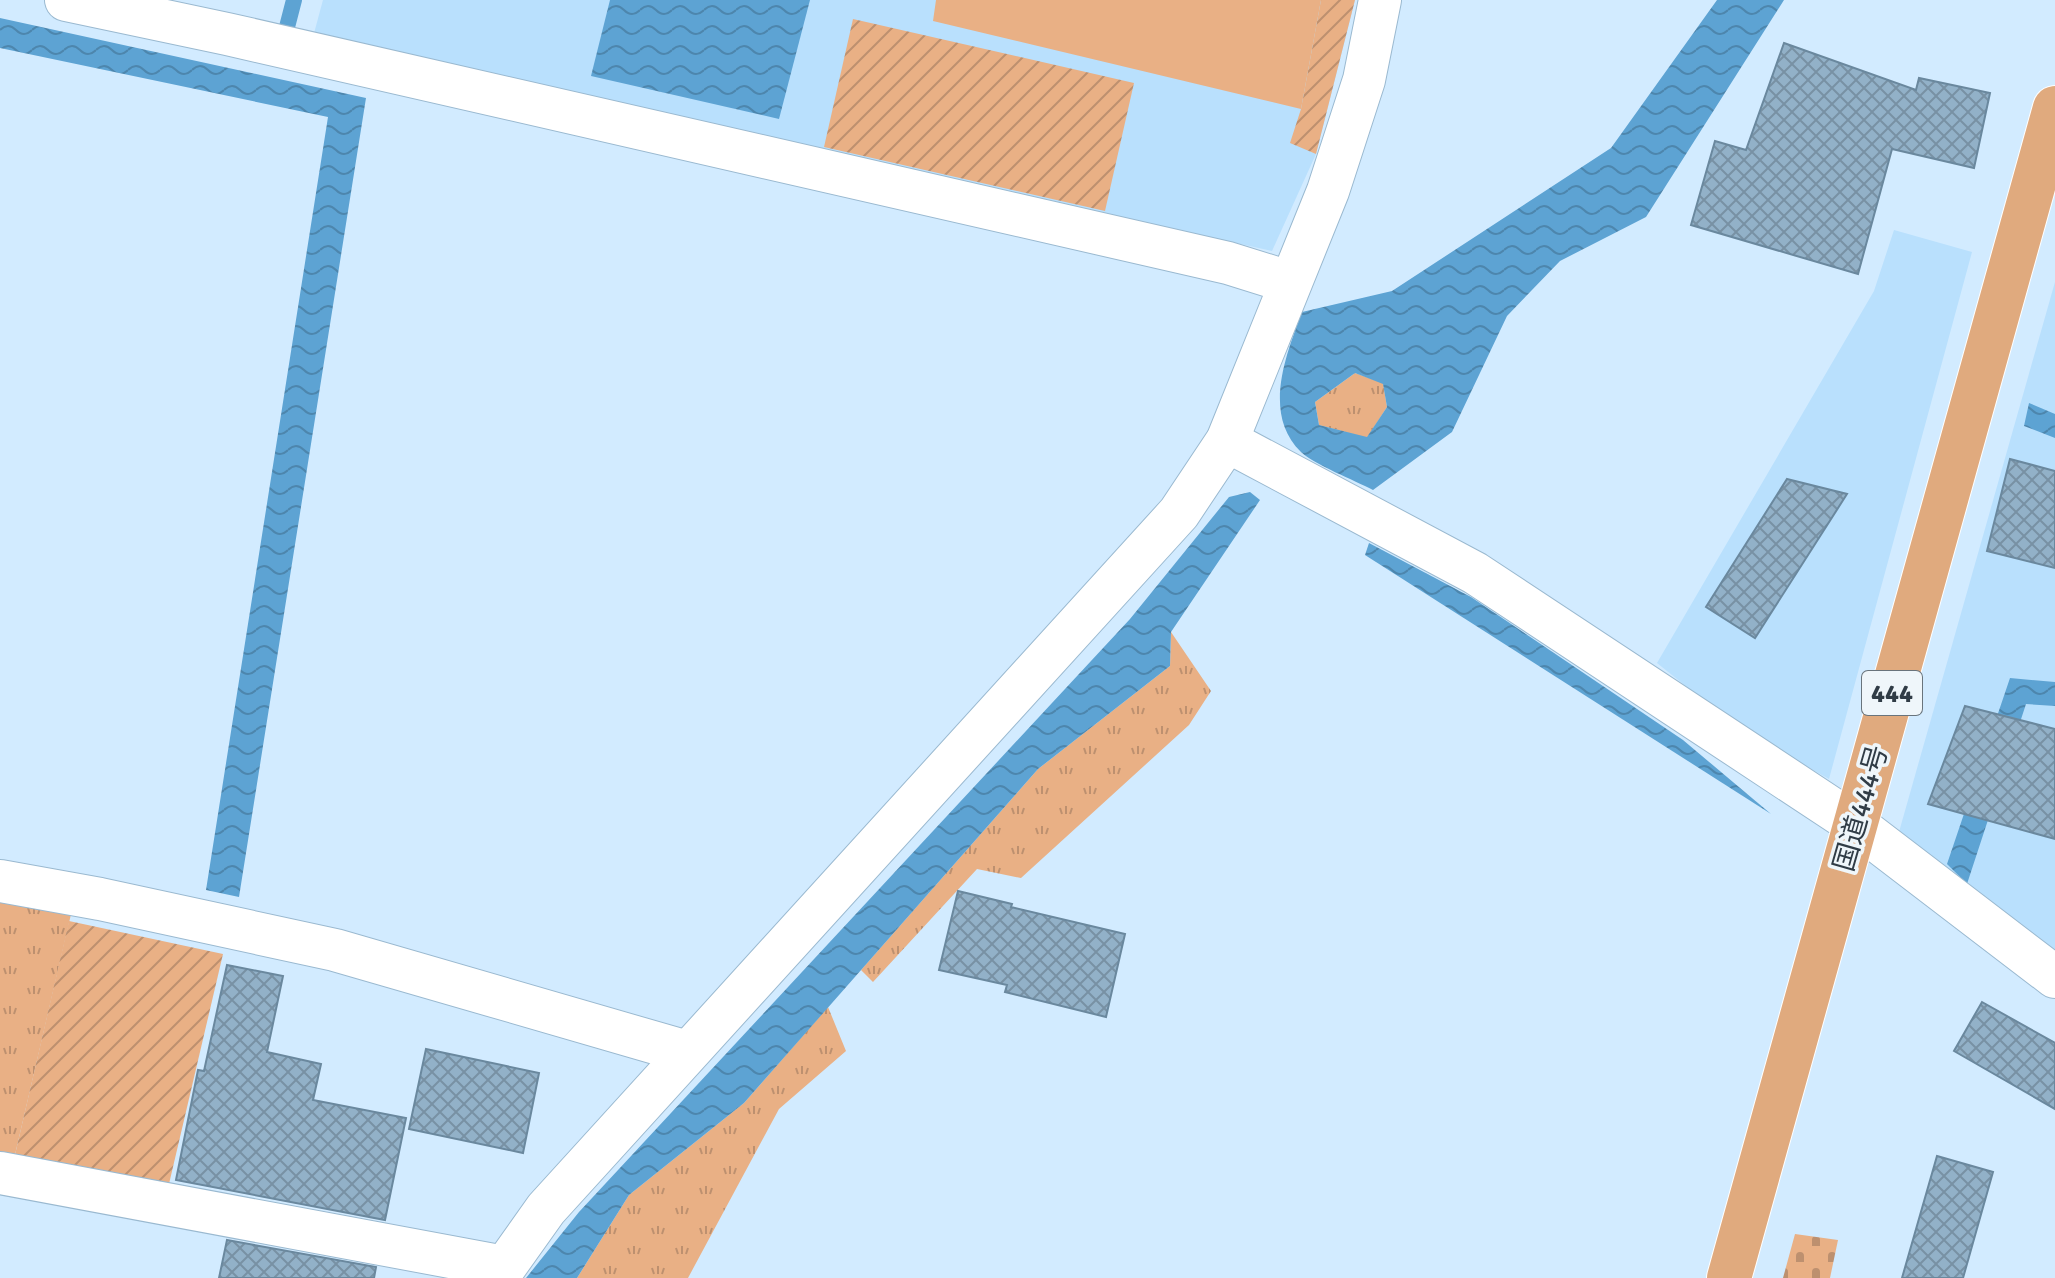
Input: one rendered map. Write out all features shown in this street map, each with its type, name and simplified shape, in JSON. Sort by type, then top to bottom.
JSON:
[{"type":"highway","name":"国道444号","points":[[1729,1278],[2055,108]]},
{"type":"street","points":[[66,0],[1228,263],[1289,282]]},
{"type":"street","points":[[0,1173],[501,1272],[546,1209],[1179,513],[1227,441],[1328,191],[1364,80],[1380,0]]},
{"type":"street","points":[[1227,441],[1475,573],[1855,824],[2055,977]]},
{"type":"street","points":[[0,881],[100,899],[335,950],[687,1052]]},
{"type":"shaded area","points":[[323,0],[1355,0],[1316,154],[1272,251],[313,37]]},
{"type":"shaded area","points":[[1894,230],[1972,252],[1829,779],[1738,728],[1657,663],[1874,291]]},
{"type":"shaded area","points":[[2055,282],[2055,952],[1899,832]]},
{"type":"green space","points":[[936,0],[1321,0],[1301,109],[933,21]]},
{"type":"green space","points":[[1321,0],[1355,0],[1316,154],[1290,143],[1301,109]]},
{"type":"green space","points":[[853,19],[1134,83],[1105,211],[824,147]]},
{"type":"green space","points":[[1355,373],[1383,383],[1387,407],[1367,438],[1319,425],[1315,402]]},
{"type":"green space","points":[[1171,632],[1211,691],[1189,725],[1021,878],[977,869],[873,982],[861,970],[1038,769],[1170,666]]},
{"type":"green space","points":[[0,896],[72,910],[14,1159],[0,1156]]},
{"type":"green space","points":[[69,921],[223,954],[169,1184],[14,1159]]},
{"type":"green space","points":[[828,1007],[846,1051],[779,1109],[688,1278],[577,1278],[629,1195],[744,1103]]},
{"type":"green space","points":[[1795,1234],[1838,1240],[1830,1278],[1783,1278]]},
{"type":"water","points":[[610,0],[810,0],[779,119],[591,76]]},
{"type":"water","points":[[1717,0],[1784,0],[1646,217],[1560,261],[1507,316],[1452,432],[1373,490],[1301,452],[1289,437],[1282,420],[1280,402],[1284,365],[1302,312],[1392,291],[1611,148]],"holes":[[[1355,373],[1383,384],[1387,407],[1367,437],[1319,425],[1315,402]]]},
{"type":"water","points":[[0,18],[366,98],[239,897],[206,890],[328,117],[0,48]]},
{"type":"water","points":[[2029,403],[2055,414],[2055,438],[2024,426]]},
{"type":"water","points":[[1250,492],[1260,500],[1171,632],[1170,666],[1038,769],[744,1103],[629,1195],[577,1278],[526,1278],[579,1212],[1130,619],[1229,497]]},
{"type":"water","points":[[1369,543],[1471,597],[1683,740],[1771,814],[1365,555]]},
{"type":"water","points":[[2010,678],[2055,682],[2055,706],[2026,704],[1967,884],[1947,864]]},
{"type":"building","points":[[1784,43],[1916,90],[1919,78],[1990,93],[1974,168],[1892,149],[1858,274],[1691,225],[1715,141],[1746,150]]},
{"type":"building","points":[[2010,459],[2055,471],[2055,568],[1987,551]]},
{"type":"building","points":[[1787,479],[1847,494],[1755,638],[1706,607]]},
{"type":"building","points":[[1965,706],[2055,729],[2055,839],[1928,804]]},
{"type":"building","points":[[958,891],[1125,934],[1106,1017],[1005,992],[1007,985],[939,970]]},
{"type":"building","points":[[227,965],[283,976],[267,1052],[321,1064],[313,1100],[406,1118],[385,1220],[176,1180],[198,1070],[204,1071]]},
{"type":"building","points":[[1982,1002],[2055,1043],[2055,1109],[1954,1051]]},
{"type":"building","points":[[426,1049],[539,1073],[523,1153],[409,1129]]},
{"type":"building","points":[[1937,1156],[1993,1172],[1963,1278],[1902,1278]]},
{"type":"building","points":[[227,1240],[376,1267],[374,1278],[219,1278]]},
{"type":"waterway","points":[[287,27],[294,0]]}]
